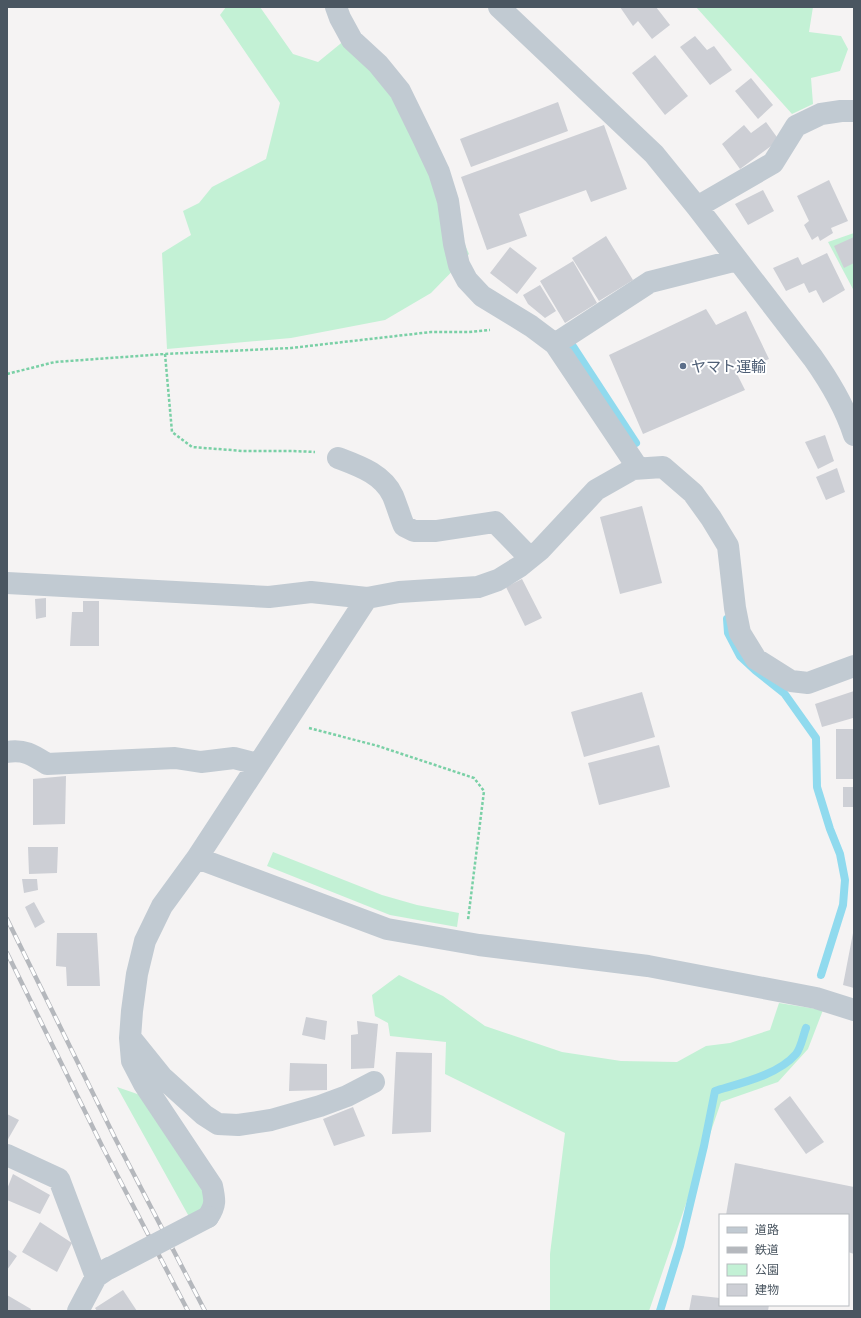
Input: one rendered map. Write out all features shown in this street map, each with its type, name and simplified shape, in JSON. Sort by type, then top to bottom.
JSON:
[{"type":"street","points":[[336,7],[352,40],[378,64],[400,91],[423,138],[439,172],[448,201],[454,244],[459,265],[467,280],[482,296],[531,326],[555,344],[638,468]]},
{"type":"street","points":[[499,7],[654,154],[697,207],[828,379],[853,429]]},
{"type":"street","points":[[697,207],[773,163],[796,126],[821,114],[854,111]]},
{"type":"street","points":[[555,344],[650,282],[737,260]]},
{"type":"street","points":[[338,458],[362,467],[382,480],[393,495],[404,526],[414,531],[436,531],[495,522],[530,558]]},
{"type":"street","points":[[7,583],[269,597],[311,592],[367,598],[398,592],[478,588],[498,580],[540,550],[596,490],[632,469],[663,467],[693,493],[711,518],[728,546],[735,608],[740,633],[756,659],[791,681],[808,683],[854,666]]},
{"type":"street","points":[[78,1311],[103,1272],[208,1217],[215,1207],[212,1186],[144,1084],[132,1061],[130,1038],[137,974],[145,941],[162,906],[197,858],[367,598]]},
{"type":"street","points":[[7,752],[17,750],[33,755],[47,764],[175,758],[201,762],[234,758],[258,764]]},
{"type":"street","points":[[197,858],[387,929],[465,942],[648,966],[816,998],[854,1010]]},
{"type":"street","points":[[130,1038],[162,1077],[204,1115],[218,1124],[238,1125],[271,1120],[320,1106],[347,1096],[374,1082]]},
{"type":"street","points":[[7,1155],[59,1179],[103,1272]]},
{"type":"path","points":[[7,374],[55,362],[165,354],[291,348],[431,332],[469,332],[492,330]]},
{"type":"path","points":[[165,354],[172,432],[192,447],[243,451],[315,452],[338,458]]},
{"type":"path","points":[[286,722],[378,746],[474,778],[484,791],[465,942]]},
{"type":"green space","points":[[226,7],[260,7],[293,54],[318,62],[345,40],[375,65],[433,172],[469,254],[431,293],[385,320],[291,338],[167,349],[162,253],[191,235],[183,211],[199,203],[212,187],[266,159],[280,103],[220,15]]},
{"type":"green space","points":[[696,7],[813,7],[809,32],[841,36],[848,49],[840,71],[811,78],[813,104],[792,114]]},
{"type":"green space","points":[[854,233],[854,291],[828,242]]},
{"type":"green space","points":[[273,852],[382,895],[417,905],[459,913],[457,927],[390,915],[267,866]]},
{"type":"green space","points":[[399,975],[443,996],[485,1026],[562,1052],[621,1061],[677,1062],[706,1046],[730,1043],[770,1030],[779,1003],[823,1010],[808,1049],[778,1082],[721,1102],[649,1311],[550,1311],[550,1254],[565,1133],[445,1074],[446,1042],[390,1036],[388,1023],[375,1016],[372,995]]},
{"type":"green space","points":[[117,1087],[146,1097],[208,1194],[207,1214],[192,1222]]},
{"type":"building","points":[[620,7],[656,7],[670,25],[652,39],[638,21],[633,26]]},
{"type":"building","points":[[695,36],[707,50],[714,46],[732,70],[710,85],[680,47]]},
{"type":"building","points":[[655,55],[688,96],[665,115],[632,73]]},
{"type":"building","points":[[751,78],[773,105],[758,119],[735,91]]},
{"type":"building","points":[[558,102],[568,131],[471,167],[460,139]]},
{"type":"building","points":[[766,122],[779,140],[740,169],[722,144],[744,125],[751,133]]},
{"type":"building","points":[[604,125],[627,189],[591,202],[586,190],[519,214],[527,236],[487,250],[461,177]]},
{"type":"building","points":[[829,180],[848,221],[831,228],[833,233],[820,241],[818,236],[812,240],[804,225],[809,221],[797,196]]},
{"type":"building","points":[[763,190],[774,211],[748,225],[735,204]]},
{"type":"building","points":[[606,236],[633,280],[599,301],[572,258]]},
{"type":"building","points":[[854,237],[854,263],[844,268],[834,246]]},
{"type":"building","points":[[510,247],[537,268],[517,294],[490,273]]},
{"type":"building","points":[[827,253],[845,290],[823,303],[816,290],[809,293],[804,283],[786,291],[773,268],[798,257],[802,265]]},
{"type":"building","points":[[573,261],[597,303],[565,323],[540,281]]},
{"type":"building","points":[[540,285],[556,311],[545,318],[528,304],[523,295]]},
{"type":"building","name":"ヤマト運輸","points":[[706,309],[716,325],[746,311],[769,359],[736,372],[745,390],[643,434],[609,355]]},
{"type":"building","points":[[825,435],[834,461],[818,469],[805,442]]},
{"type":"building","points":[[837,468],[845,492],[826,500],[816,477]]},
{"type":"building","points":[[642,506],[662,583],[620,594],[600,517]]},
{"type":"building","points":[[522,579],[542,618],[525,626],[506,587]]},
{"type":"building","points":[[46,598],[46,617],[36,619],[35,599]]},
{"type":"building","points":[[83,601],[99,601],[99,646],[70,646],[72,612],[83,612]]},
{"type":"building","points":[[854,691],[853,718],[822,727],[815,704]]},
{"type":"building","points":[[642,692],[655,737],[584,757],[571,712]]},
{"type":"building","points":[[836,729],[854,729],[854,779],[836,779]]},
{"type":"building","points":[[659,745],[670,787],[599,805],[588,763]]},
{"type":"building","points":[[66,776],[65,824],[33,825],[33,779]]},
{"type":"building","points":[[843,787],[854,787],[854,807],[843,807]]},
{"type":"building","points":[[28,847],[58,847],[57,873],[29,874]]},
{"type":"building","points":[[22,879],[37,879],[38,890],[24,893]]},
{"type":"building","points":[[34,902],[45,922],[35,928],[25,907]]},
{"type":"building","points":[[57,933],[97,933],[100,986],[67,986],[66,967],[56,966]]},
{"type":"building","points":[[854,933],[854,988],[843,985]]},
{"type":"building","points":[[306,1017],[327,1021],[325,1040],[302,1035]]},
{"type":"building","points":[[357,1021],[378,1024],[374,1068],[351,1069],[351,1035],[358,1034]]},
{"type":"building","points":[[396,1052],[432,1053],[431,1132],[392,1134]]},
{"type":"building","points":[[290,1063],[327,1064],[327,1090],[289,1091]]},
{"type":"building","points":[[790,1096],[824,1142],[806,1154],[774,1109]]},
{"type":"building","points":[[353,1107],[365,1136],[334,1146],[323,1119]]},
{"type":"building","points":[[7,1114],[19,1120],[7,1141]]},
{"type":"building","points":[[735,1163],[854,1187],[854,1254],[849,1252],[849,1214],[726,1214]]},
{"type":"building","points":[[13,1174],[50,1195],[40,1214],[7,1200],[7,1189]]},
{"type":"building","points":[[40,1222],[72,1243],[57,1272],[22,1252]]},
{"type":"building","points":[[7,1249],[17,1256],[7,1270]]},
{"type":"building","points":[[123,1290],[137,1311],[97,1311],[95,1308]]},
{"type":"building","points":[[7,1295],[31,1309],[30,1311],[7,1311]]},
{"type":"building","points":[[692,1295],[719,1298],[719,1306],[769,1306],[768,1311],[689,1311]]},
{"type":"waterway","points":[[572,345],[636,443]]},
{"type":"waterway","points":[[727,619],[728,633],[740,656],[784,693],[816,738],[817,787],[830,829],[840,854],[845,880],[843,905],[821,975]]},
{"type":"waterway","points":[[660,1311],[680,1246],[704,1146],[715,1091],[747,1081],[779,1068],[796,1054],[801,1045],[806,1028]]},
{"type":"railway","points":[[7,919],[116,1140],[205,1311]]},
{"type":"railway","points":[[7,953],[102,1146],[188,1311]]},
{"type":"place","name":"ヤマト運輸","points":[[683,366]]}]
